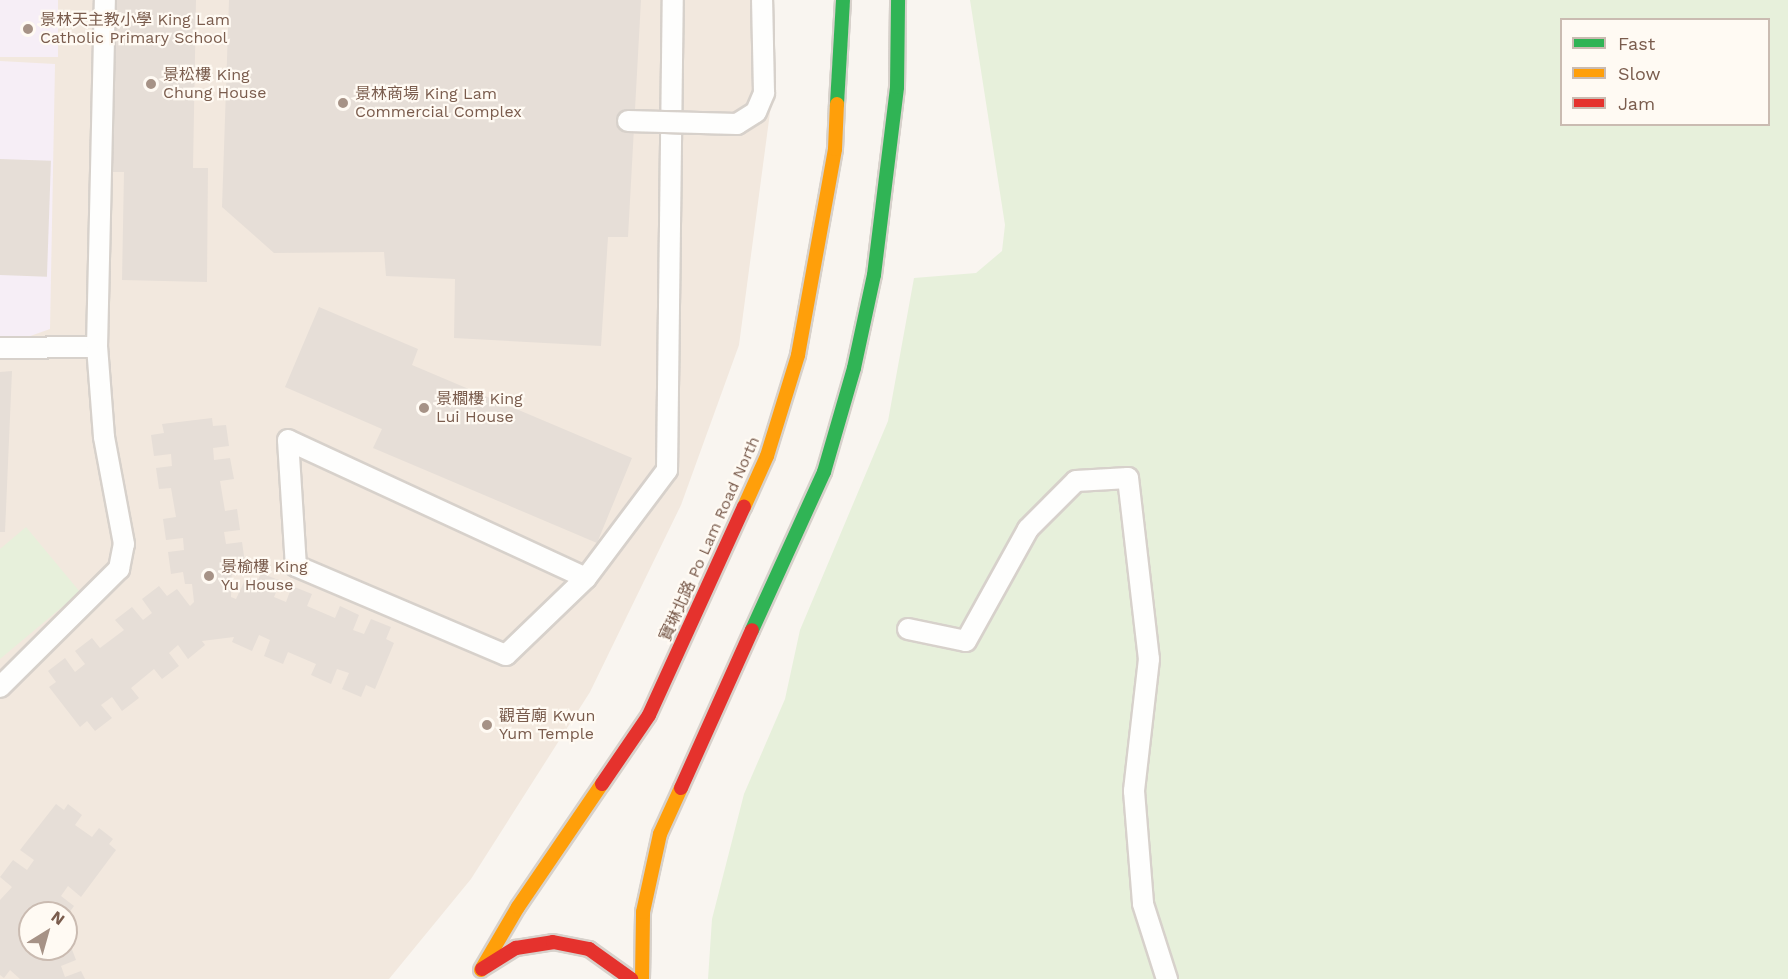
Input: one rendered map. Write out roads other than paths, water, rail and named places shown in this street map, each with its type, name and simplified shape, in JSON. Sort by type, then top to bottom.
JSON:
[{"type":"main road","name":"寶琳北路 Po Lam Road North","points":[[478,975],[518,907],[649,715],[767,456],[798,355],[816,268],[835,149],[843,0]]},
{"type":"main road","points":[[642,979],[643,912],[660,834],[824,472],[854,368],[874,275],[897,87],[898,0]]},
{"type":"main road","points":[[478,975],[516,948],[553,942],[589,949],[631,979]]},
{"type":"lane","points":[[0,687],[119,569],[124,544],[104,437],[97,347],[105,0]]},
{"type":"lane","points":[[586,578],[288,440],[296,566],[506,655],[586,578],[667,470],[673,0]]},
{"type":"lane","points":[[628,121],[737,124],[756,112],[764,93],[762,0]]},
{"type":"lane","points":[[0,348],[97,347]]},
{"type":"lane","points":[[908,629],[966,641],[1028,529],[1076,481],[1128,478],[1149,659],[1134,791],[1143,904],[1167,979]]},
{"type":"place","name":"景林天主教小學 King Lam Catholic Primary School","points":[[28,29]]},
{"type":"place","name":"景松樓 King Chung House","points":[[151,84]]},
{"type":"place","name":"景林商場 King Lam Commercial Complex","points":[[343,103]]},
{"type":"place","name":"景櫚樓 King Lui House","points":[[424,408]]},
{"type":"place","name":"景榆樓 King Yu House","points":[[209,576]]},
{"type":"place","name":"觀音廟 Kwun Yum Temple","points":[[487,725]]}]
